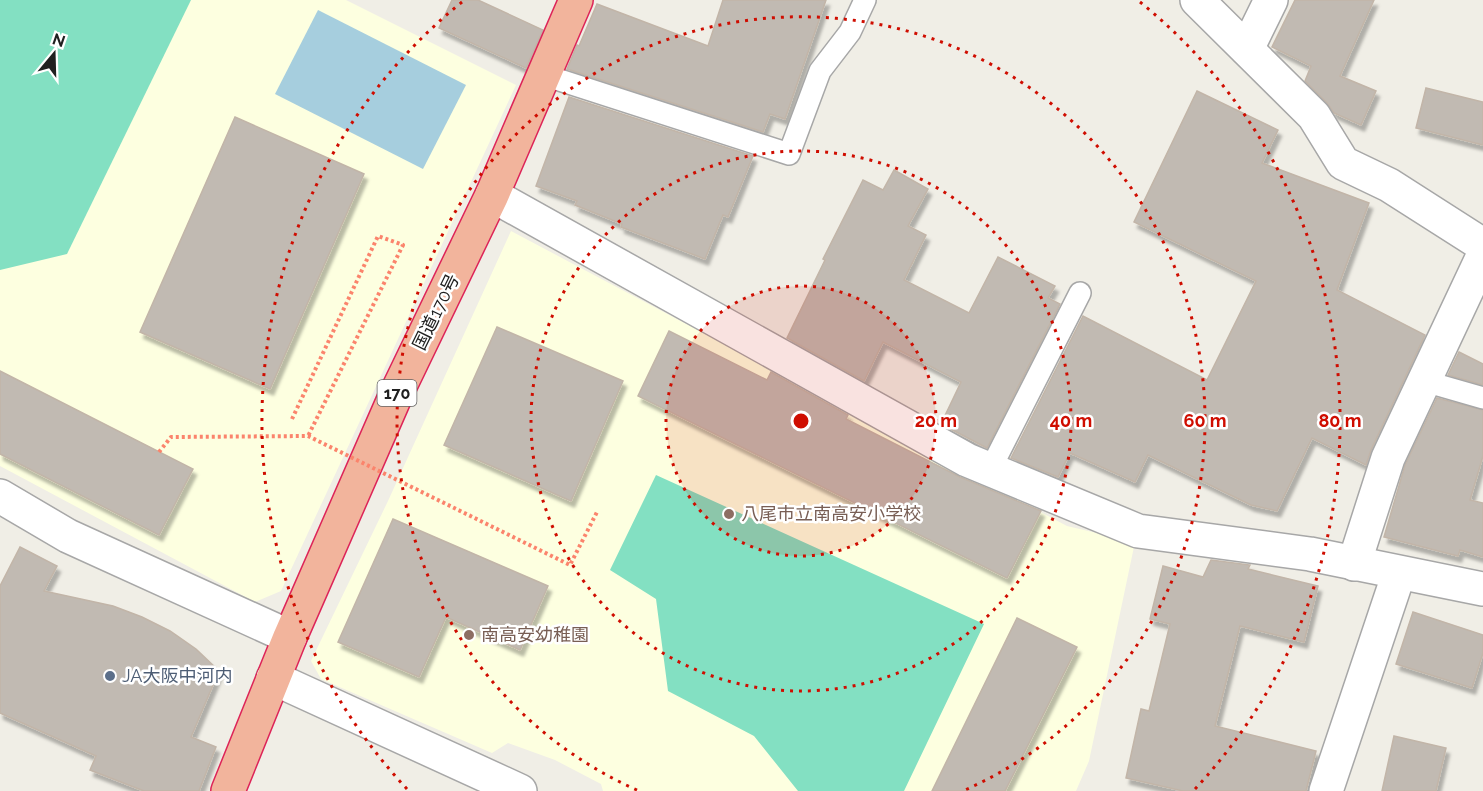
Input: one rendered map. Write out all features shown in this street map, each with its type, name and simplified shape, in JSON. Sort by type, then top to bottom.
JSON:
[{"type":"highway","name":"国道170号","points":[[228,791],[273,678],[398,390],[492,195],[576,0]]},
{"type":"street","points":[[1197,0],[1314,116],[1343,163],[1389,185],[1483,245]]},
{"type":"street","points":[[1247,49],[1271,0]]},
{"type":"street","points":[[492,195],[966,460],[1138,531],[1310,554],[1483,589]]},
{"type":"street","points":[[1354,564],[1388,458],[1479,273]]},
{"type":"street","points":[[0,496],[68,536],[291,637]]},
{"type":"street","points":[[1326,791],[1399,573]]},
{"type":"street","points":[[273,678],[520,791]]},
{"type":"lane","points":[[544,75],[789,154],[820,71],[850,32],[866,0]]},
{"type":"lane","points":[[990,470],[1080,293]]},
{"type":"lane","points":[[1424,381],[1483,398]]},
{"type":"path","points":[[292,419],[378,236],[403,245],[308,436]]},
{"type":"path","points":[[159,452],[171,437],[308,436],[570,565],[597,512]]},
{"type":"shaded area","points":[[0,0],[346,0],[516,85],[281,591],[255,602],[0,466]]},
{"type":"shaded area","name":"八尾市立南高安小学校","points":[[511,231],[1067,526],[1135,542],[1089,761],[1076,791],[603,791],[601,784],[555,760],[508,743],[492,753],[321,679],[311,661],[388,501]]},
{"type":"green space","points":[[0,0],[191,0],[67,254],[0,270]]},
{"type":"green space","points":[[656,475],[984,624],[904,791],[798,791],[754,736],[668,691],[656,599],[610,570]]},
{"type":"water","points":[[318,10],[466,85],[423,169],[275,94]]},
{"type":"building","points":[[452,0],[478,0],[543,30],[526,68],[439,28]]},
{"type":"building","points":[[723,0],[826,0],[785,119],[770,114],[763,132],[567,69],[597,4],[708,46]]},
{"type":"building","points":[[1295,0],[1374,0],[1340,76],[1376,91],[1361,125],[1334,113],[1305,81],[1311,66],[1272,47]]},
{"type":"building","points":[[1426,88],[1483,102],[1483,145],[1416,128]]},
{"type":"building","points":[[1197,91],[1278,130],[1262,163],[1369,203],[1337,290],[1425,335],[1366,465],[1312,438],[1277,511],[1251,505],[1148,455],[1135,482],[1070,453],[1058,477],[1011,458],[1083,316],[1207,380],[1256,281],[1134,222]]},
{"type":"building","points":[[569,97],[753,156],[728,217],[723,215],[705,259],[621,227],[622,224],[575,205],[577,201],[536,186]]},
{"type":"building","points":[[235,117],[364,174],[270,389],[140,332]]},
{"type":"building","points":[[894,170],[928,189],[908,226],[926,235],[904,280],[969,313],[998,257],[1055,286],[1048,298],[1060,304],[987,448],[941,424],[961,382],[883,342],[864,381],[787,338],[825,260],[823,259],[863,180],[883,190]]},
{"type":"building","points":[[497,327],[623,381],[571,501],[444,445]]},
{"type":"building","points":[[669,331],[767,380],[771,372],[848,415],[846,419],[960,477],[1041,511],[1007,578],[638,396]]},
{"type":"building","points":[[1459,352],[1483,364],[1483,385],[1448,375]]},
{"type":"building","points":[[0,371],[193,469],[159,535],[0,454]]},
{"type":"building","points":[[1437,398],[1483,410],[1483,456],[1470,500],[1483,503],[1483,557],[1460,550],[1458,556],[1384,537],[1405,465]]},
{"type":"building","points":[[393,519],[548,586],[520,650],[446,617],[419,677],[338,642]]},
{"type":"building","name":"JA大阪中河内","points":[[20,547],[57,566],[44,591],[113,606],[142,617],[170,631],[196,649],[219,671],[191,737],[216,747],[199,791],[144,791],[90,770],[96,756],[0,713],[0,586]]},
{"type":"building","points":[[1211,560],[1250,565],[1248,569],[1318,586],[1304,642],[1240,626],[1215,726],[1316,751],[1306,791],[1183,791],[1126,778],[1141,709],[1149,711],[1170,624],[1150,619],[1163,566],[1203,577]]},
{"type":"building","points":[[1413,612],[1483,635],[1483,653],[1472,688],[1396,664]]},
{"type":"building","points":[[1017,618],[1077,647],[1005,791],[932,791]]},
{"type":"building","points":[[1394,736],[1446,748],[1436,791],[1382,791]]},
{"type":"place","name":"八尾市立南高安小学校","points":[[729,514]]},
{"type":"place","name":"南高安幼稚園","points":[[469,635]]},
{"type":"place","name":"JA大阪中河内","points":[[110,676]]}]
